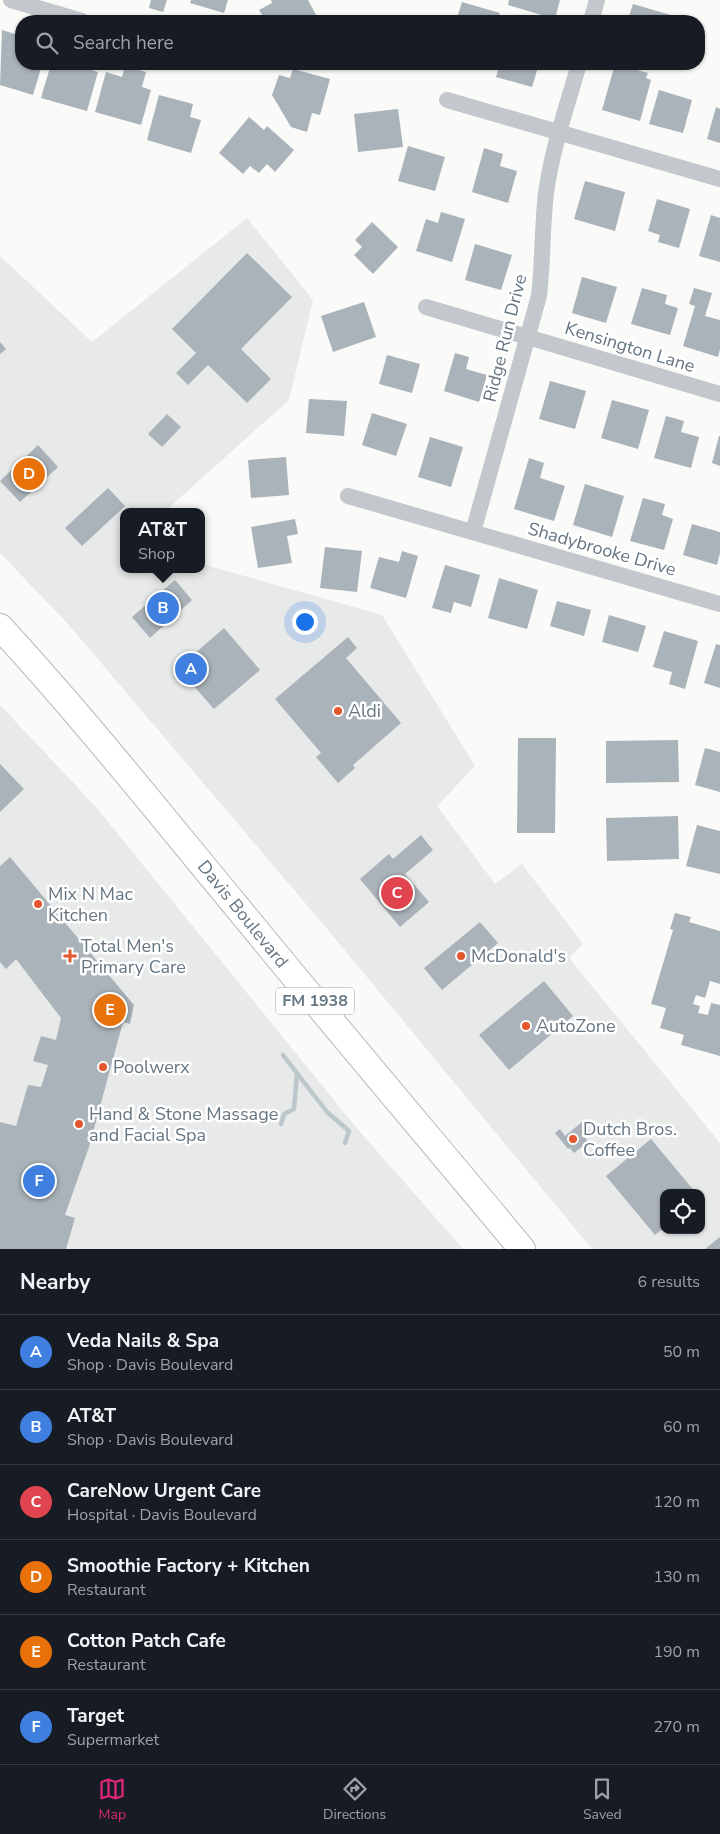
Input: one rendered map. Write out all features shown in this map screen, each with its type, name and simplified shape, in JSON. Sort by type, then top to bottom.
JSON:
[{"type":"main road","name":"Davis Boulevard","points":[[0,626],[47,678],[154,804],[242,913],[522,1249]]},
{"type":"street","points":[[11,0],[62,15]]},
{"type":"street","points":[[593,15],[597,0]]},
{"type":"street","name":"Ridge Run Drive","points":[[473,532],[540,296],[544,260],[546,194],[560,132],[577,70]]},
{"type":"street","points":[[447,100],[720,179]]},
{"type":"street","name":"Kensington Lane","points":[[426,306],[720,394]]},
{"type":"street","name":"Shadybrooke Drive","points":[[348,496],[720,604]]},
{"type":"shaded area","points":[[247,218],[313,300],[289,400],[168,508],[120,508],[120,573],[205,573],[205,565],[382,615],[475,766],[437,806],[495,884],[522,864],[583,944],[569,958],[720,1143],[720,1249],[592,1249],[323,924],[68,624],[0,553],[0,256],[92,342]]},
{"type":"shaded area","points":[[0,705],[96,807],[355,1126],[463,1249],[0,1249]]},
{"type":"building","points":[[151,0],[167,0],[163,12],[149,8]]},
{"type":"building","points":[[191,0],[228,0],[224,13],[190,3]]},
{"type":"building","points":[[271,0],[308,0],[316,15],[262,15],[259,10],[272,3]]},
{"type":"building","points":[[509,0],[560,0],[556,15],[542,15],[508,5]]},
{"type":"building","points":[[462,2],[500,13],[499,15],[458,15]]},
{"type":"building","points":[[633,4],[671,15],[629,15]]},
{"type":"building","points":[[2,30],[15,34],[15,70],[40,70],[33,95],[0,85]]},
{"type":"building","points":[[49,70],[91,70],[98,72],[87,111],[41,98]]},
{"type":"building","points":[[124,70],[146,72],[142,87],[151,90],[141,125],[95,112],[106,72],[122,77]]},
{"type":"building","points":[[293,70],[297,70],[330,79],[320,115],[312,113],[307,132],[291,127],[272,95],[279,75],[290,78]]},
{"type":"building","points":[[498,70],[537,70],[532,87],[496,77]]},
{"type":"building","points":[[613,70],[637,70],[648,73],[646,78],[651,80],[640,121],[602,110]]},
{"type":"building","points":[[659,90],[692,100],[683,133],[649,124]]},
{"type":"building","points":[[159,95],[193,104],[190,117],[201,120],[191,153],[147,140]]},
{"type":"building","points":[[716,107],[720,109],[720,143],[707,139]]},
{"type":"building","points":[[398,109],[403,147],[358,152],[354,114]]},
{"type":"building","points":[[249,117],[264,130],[267,126],[294,150],[275,172],[267,164],[259,173],[250,166],[243,174],[219,153]]},
{"type":"building","points":[[408,146],[445,157],[435,191],[398,181]]},
{"type":"building","points":[[484,148],[503,154],[500,166],[517,171],[508,203],[472,192]]},
{"type":"building","points":[[585,181],[625,192],[615,231],[574,219]]},
{"type":"building","points":[[657,199],[690,209],[679,248],[658,242],[660,235],[648,231]]},
{"type":"building","points":[[441,212],[465,219],[452,262],[416,251],[426,219],[438,223]]},
{"type":"building","points":[[711,215],[720,218],[720,262],[699,256]]},
{"type":"building","points":[[372,222],[398,247],[373,274],[354,255],[362,247],[355,240]]},
{"type":"building","points":[[475,244],[512,255],[501,290],[465,280]]},
{"type":"building","points":[[247,253],[292,297],[241,349],[271,379],[247,403],[208,365],[188,385],[176,373],[196,353],[172,329]]},
{"type":"building","points":[[582,277],[617,287],[606,323],[572,313]]},
{"type":"building","points":[[642,288],[667,295],[665,304],[678,308],[670,335],[631,324]]},
{"type":"building","points":[[694,288],[712,293],[705,316],[720,320],[720,349],[718,357],[683,346],[695,306],[689,304]]},
{"type":"building","points":[[364,302],[376,337],[333,352],[321,316]]},
{"type":"building","points":[[0,342],[6,349],[0,354]]},
{"type":"building","points":[[455,353],[469,357],[466,369],[487,375],[479,402],[444,391]]},
{"type":"building","points":[[387,355],[420,364],[412,393],[379,384]]},
{"type":"building","points":[[550,381],[586,391],[575,429],[539,419]]},
{"type":"building","points":[[309,399],[347,401],[344,436],[306,433]]},
{"type":"building","points":[[612,400],[649,410],[638,449],[601,438]]},
{"type":"building","points":[[372,413],[407,424],[396,456],[362,445]]},
{"type":"building","points":[[167,414],[181,427],[162,447],[148,434]]},
{"type":"building","points":[[666,416],[684,421],[681,432],[699,437],[691,468],[654,458]]},
{"type":"building","points":[[720,436],[720,466],[712,463]]},
{"type":"building","points":[[430,437],[463,447],[451,487],[418,477]]},
{"type":"building","points":[[38,445],[58,467],[20,502],[0,481]]},
{"type":"building","points":[[286,457],[289,495],[251,498],[248,460]]},
{"type":"building","points":[[529,458],[544,463],[540,478],[565,486],[554,521],[514,509]]},
{"type":"building","points":[[585,484],[624,496],[612,537],[573,525]]},
{"type":"building","points":[[108,488],[125,506],[120,508],[120,511],[82,546],[65,528]]},
{"type":"building","points":[[643,498],[665,504],[662,515],[673,519],[664,550],[630,541]]},
{"type":"building","points":[[295,519],[298,534],[287,536],[292,563],[258,568],[251,527]]},
{"type":"building","points":[[692,524],[720,532],[720,553],[717,565],[683,555]]},
{"type":"building","points":[[325,547],[362,551],[357,592],[320,588]]},
{"type":"building","points":[[402,551],[418,556],[406,598],[370,588],[379,557],[399,562]]},
{"type":"building","points":[[445,565],[480,575],[471,607],[454,602],[451,613],[432,608]]},
{"type":"building","points":[[499,578],[538,590],[527,629],[488,618]]},
{"type":"building","points":[[175,580],[192,600],[150,638],[132,617]]},
{"type":"building","points":[[557,601],[591,610],[584,636],[550,626]]},
{"type":"building","points":[[609,615],[646,626],[638,652],[602,642]]},
{"type":"building","points":[[224,628],[260,670],[214,709],[178,668]]},
{"type":"building","points":[[664,631],[698,641],[685,689],[669,684],[672,672],[653,667]]},
{"type":"building","name":"Aldi","points":[[348,637],[357,648],[346,658],[401,723],[353,765],[355,768],[338,783],[316,757],[321,753],[275,699]]},
{"type":"building","points":[[716,644],[720,645],[720,688],[704,683]]},
{"type":"building","points":[[518,738],[556,738],[555,833],[517,833]]},
{"type":"building","points":[[678,740],[679,782],[606,783],[606,741]]},
{"type":"building","points":[[705,748],[720,752],[720,792],[695,785]]},
{"type":"building","points":[[0,764],[24,789],[0,812]]},
{"type":"building","points":[[678,816],[679,859],[607,861],[606,818]]},
{"type":"building","points":[[697,825],[720,831],[720,874],[686,866]]},
{"type":"building","points":[[421,835],[433,850],[405,874],[429,902],[400,927],[360,879],[389,854],[393,859]]},
{"type":"building","points":[[10,857],[134,1005],[130,1024],[123,1022],[89,1147],[65,1215],[75,1218],[66,1249],[0,1249],[0,1122],[16,1126],[28,1085],[41,1087],[48,1065],[33,1061],[41,1036],[56,1040],[61,1018],[16,959],[6,969],[0,962],[0,866]]},
{"type":"building","points":[[675,913],[691,917],[689,922],[720,931],[720,984],[710,981],[705,998],[696,995],[693,1004],[700,1006],[698,1013],[708,1015],[711,1003],[720,1005],[720,1056],[681,1045],[684,1035],[660,1028],[666,1008],[651,1004],[673,930],[670,929]]},
{"type":"building","name":"McDonald's","points":[[480,922],[498,943],[442,990],[424,968]]},
{"type":"building","name":"AutoZone","points":[[544,981],[573,1016],[509,1070],[479,1035]]},
{"type":"building","name":"Dutch Bros. Coffee","points":[[582,1122],[591,1132],[585,1137],[588,1142],[574,1153],[570,1148],[568,1149],[555,1133],[560,1129],[565,1136]]},
{"type":"building","points":[[651,1139],[693,1189],[660,1189],[660,1231],[655,1235],[606,1176]]},
{"type":"building","points":[[720,1237],[720,1249],[705,1249]]},
{"type":"waterway","points":[[283,1055],[327,1112],[349,1131],[345,1143]]},
{"type":"waterway","points":[[281,1124],[284,1114],[294,1109],[297,1074]]},
{"type":"place","name":"Smoothie Factory + Kitchen","points":[[29,474]]},
{"type":"place","name":"AT&T","points":[[163,608]]},
{"type":"place","name":"Veda Nails & Spa","points":[[191,669]]},
{"type":"place","name":"Aldi","points":[[338,711]]},
{"type":"place","name":"CareNow Urgent Care","points":[[397,893]]},
{"type":"place","name":"Mix N Mac Kitchen","points":[[38,904]]},
{"type":"place","name":"Total Men's Primary Care","points":[[70,956]]},
{"type":"place","name":"McDonald's","points":[[461,956]]},
{"type":"place","name":"Cotton Patch Cafe","points":[[110,1010]]},
{"type":"place","name":"AutoZone","points":[[526,1026]]},
{"type":"place","name":"Poolwerx","points":[[103,1067]]},
{"type":"place","name":"Hand & Stone Massage and Facial Spa","points":[[79,1124]]},
{"type":"place","name":"Dutch Bros. Coffee","points":[[573,1139]]},
{"type":"place","name":"Target","points":[[39,1181]]}]
